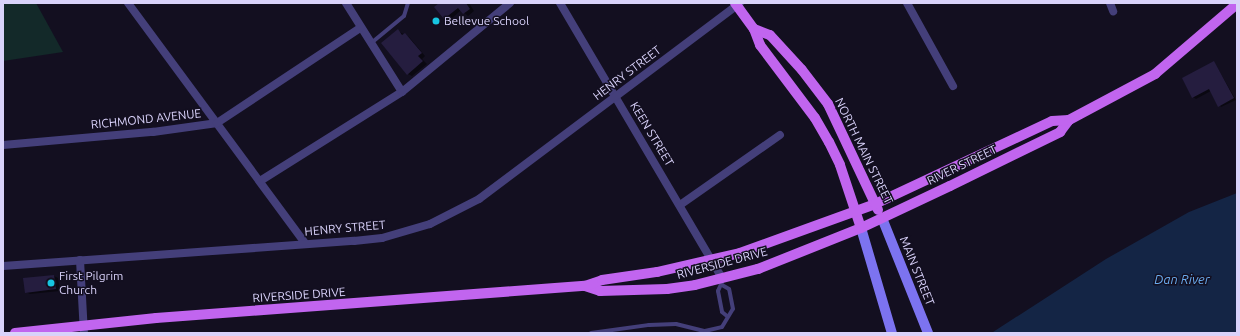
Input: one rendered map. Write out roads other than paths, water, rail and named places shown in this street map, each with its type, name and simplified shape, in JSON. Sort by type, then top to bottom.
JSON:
[{"type":"main road","name":"NORTH MAIN STREET","points":[[737,4],[754,29],[760,45],[815,118],[830,142],[840,165],[861,228]]},
{"type":"main road","name":"RIVER STREET","points":[[856,212],[1052,121],[1069,120],[1155,74],[1237,4]]},
{"type":"main road","name":"NORTH MAIN STREET","points":[[754,29],[770,35],[802,70],[828,104],[882,218]]},
{"type":"main road","name":"RIVER STREET","points":[[861,228],[1060,132],[1069,120]]},
{"type":"main road","name":"RIVERSIDE DRIVE","points":[[15,333],[585,286],[602,280],[656,272],[740,253],[856,212]]},
{"type":"main road","name":"MAIN STREET","points":[[882,218],[928,333]]},
{"type":"main road","name":"RIVERSIDE DRIVE","points":[[585,286],[600,292],[648,291],[722,281],[758,269],[861,228]]},
{"type":"main road","points":[[861,228],[892,333]]},
{"type":"street","points":[[128,3],[305,243]]},
{"type":"street","points":[[346,3],[370,44],[402,92]]},
{"type":"street","points":[[260,181],[402,92],[510,3]]},
{"type":"street","name":"KEEN STREET","points":[[560,3],[680,205],[722,281]]},
{"type":"street","points":[[907,3],[953,86]]},
{"type":"street","name":"HENRY STREET","points":[[3,266],[382,238],[448,217],[478,199],[737,4]]},
{"type":"street","name":"RICHMOND AVENUE","points":[[3,145],[153,132],[217,123],[360,28]]},
{"type":"street","points":[[680,205],[780,135]]},
{"type":"street","points":[[80,260],[84,328]]},
{"type":"lane","points":[[370,44],[404,16],[408,3]]},
{"type":"lane","points":[[591,333],[676,324],[705,331],[722,327],[732,309],[729,289],[722,281],[718,291],[722,312],[727,316]]},
{"type":"water","name":"Dan River","points":[[1237,193],[1237,333],[977,333],[993,332],[1106,259],[1189,212]]},
{"type":"place","name":"Bellevue School","points":[[436,21]]},
{"type":"place","name":"First Pilgrim Church","points":[[51,283]]}]
